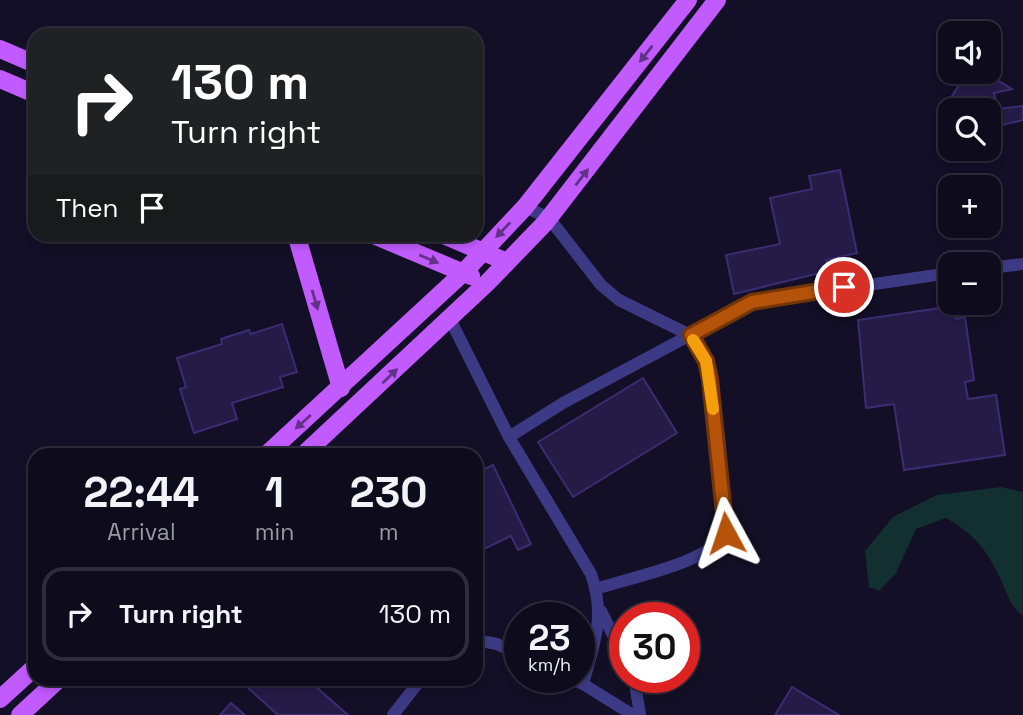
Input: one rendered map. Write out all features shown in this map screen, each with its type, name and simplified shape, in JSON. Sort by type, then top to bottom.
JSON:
[{"type":"main road","points":[[274,448],[463,273],[525,207],[688,0]]},
{"type":"main road","points":[[311,448],[450,319],[549,218],[718,0]]},
{"type":"main road","points":[[0,49],[28,61]]},
{"type":"main road","points":[[0,79],[28,91]]},
{"type":"main road","points":[[298,242],[341,388]]},
{"type":"main road","points":[[390,242],[487,283]]},
{"type":"main road","points":[[459,242],[507,262]]},
{"type":"main road","points":[[0,699],[28,673]]},
{"type":"main road","points":[[20,715],[51,686]]},
{"type":"street","points":[[525,207],[549,218],[601,285],[634,309],[691,335],[706,361],[710,379],[726,533],[718,545],[700,555],[596,589]]},
{"type":"street","points":[[1001,267],[1023,264]]},
{"type":"street","points":[[509,437],[563,403],[752,302],[938,275]]},
{"type":"street","points":[[450,319],[509,437],[591,574],[601,611],[609,627]]},
{"type":"street","points":[[595,635],[601,611]]},
{"type":"street","points":[[483,641],[504,648]]},
{"type":"street","points":[[393,715],[416,686]]},
{"type":"street","points":[[595,691],[634,715]]},
{"type":"street","points":[[637,693],[640,715]]},
{"type":"green space","points":[[1001,487],[1023,492],[1023,616],[1011,602],[983,548],[963,529],[946,518],[916,529],[896,573],[879,591],[869,587],[865,551],[893,517],[937,495]]},
{"type":"building","points":[[1001,82],[1012,89],[994,93],[995,98],[951,98],[960,84]]},
{"type":"building","points":[[1023,106],[1023,120],[1001,125],[1001,109]]},
{"type":"building","points":[[840,170],[857,253],[826,260],[828,271],[734,294],[726,255],[780,244],[770,198],[812,189],[809,176]]},
{"type":"building","points":[[938,308],[938,315],[955,315],[956,319],[965,317],[974,380],[965,382],[968,399],[996,395],[1005,455],[904,470],[894,404],[866,408],[858,320]]},
{"type":"building","points":[[282,324],[297,372],[280,377],[283,387],[232,403],[237,419],[194,433],[180,389],[186,387],[177,358],[222,344],[221,339],[249,330],[251,334]]},
{"type":"building","points":[[643,378],[677,433],[573,497],[538,442]]},
{"type":"building","points":[[493,465],[531,544],[518,550],[511,536],[483,550],[483,470]]},
{"type":"building","points":[[251,686],[315,686],[348,715],[278,715],[249,689]]},
{"type":"building","points":[[792,687],[839,715],[775,715]]},
{"type":"building","points":[[231,703],[245,715],[220,715]]},
{"type":"slow traffic","points":[[693,340],[706,361],[713,409]]},
{"type":"route","points":[[726,533],[710,379],[706,361],[691,335],[752,302],[844,287]]}]
